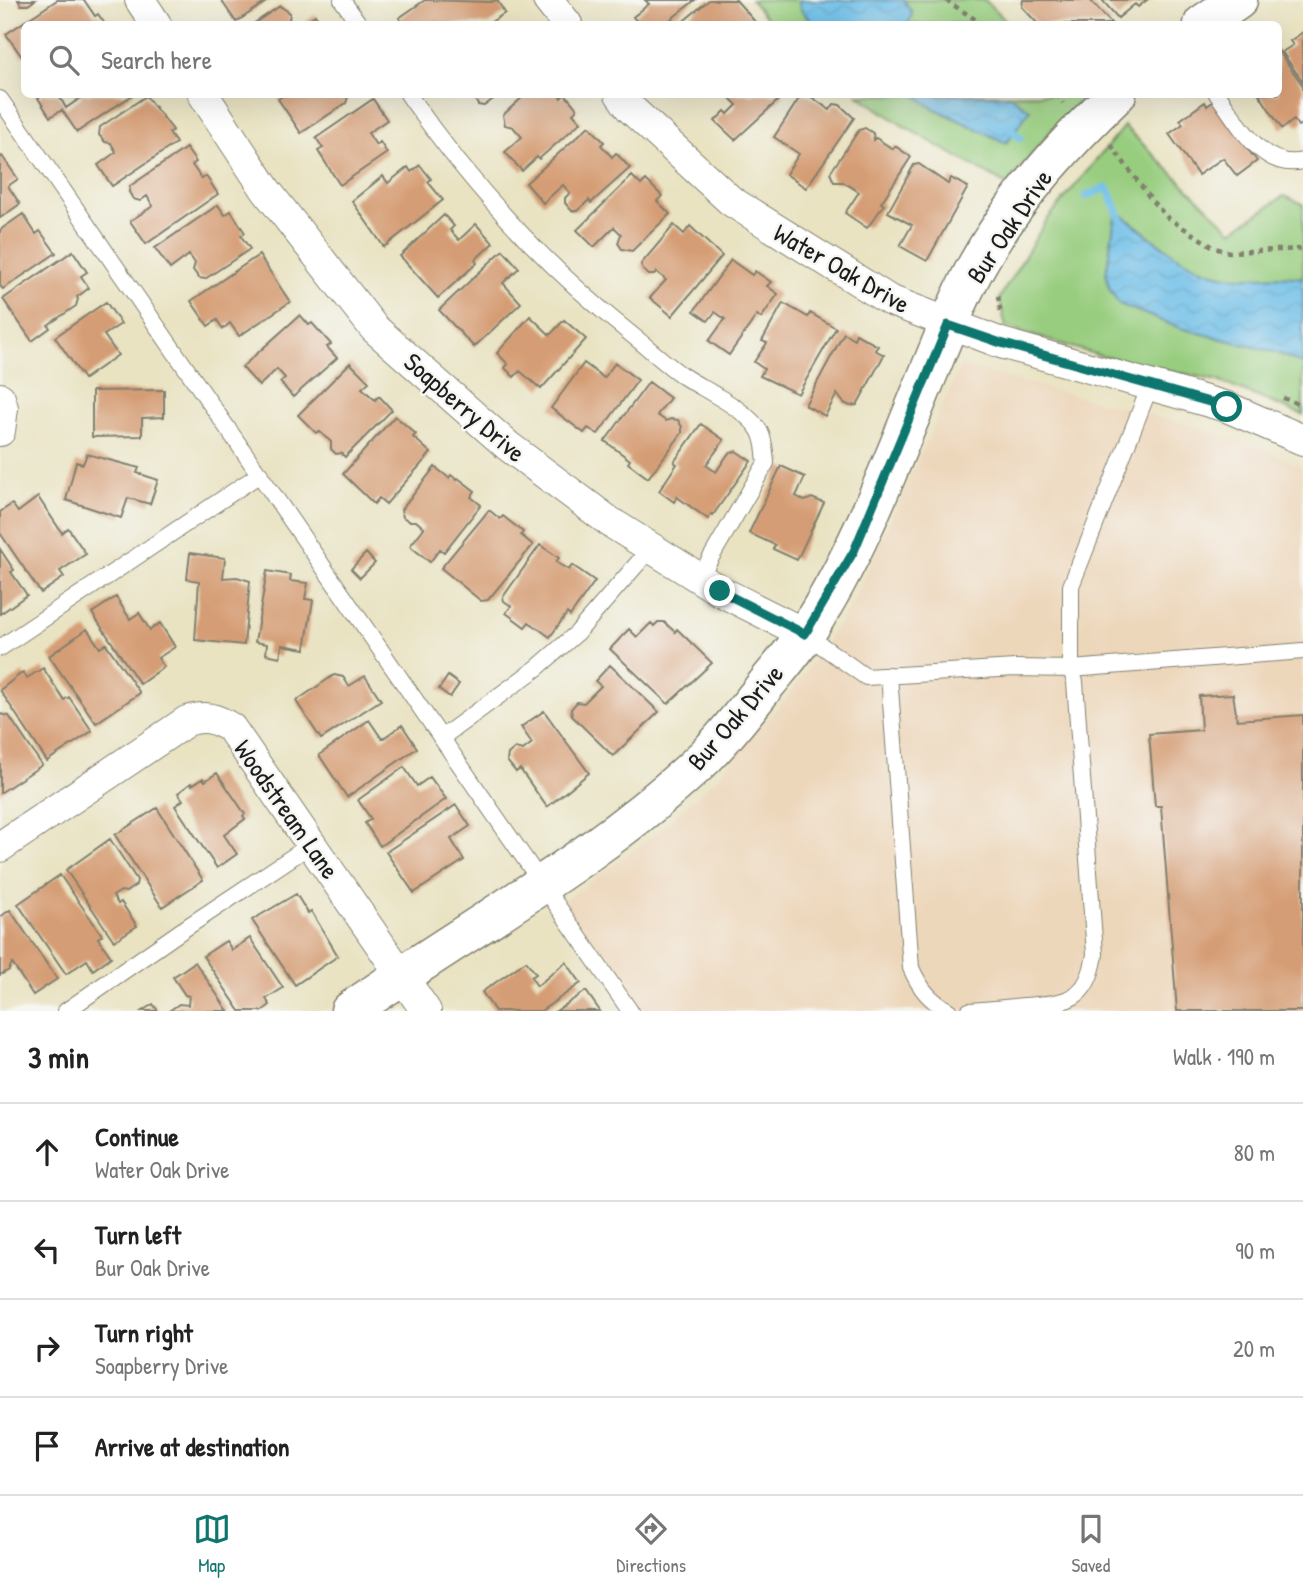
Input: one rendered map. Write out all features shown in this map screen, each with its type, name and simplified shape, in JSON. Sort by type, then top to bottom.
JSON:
[{"type":"street","points":[[140,0],[154,21]]},
{"type":"street","points":[[548,0],[564,21]]},
{"type":"street","points":[[1207,21],[1238,0]]},
{"type":"street","name":"Soapberry Drive","points":[[205,98],[266,190],[374,328],[508,446],[610,522],[699,578],[805,634]]},
{"type":"street","name":"Water Oak Drive","points":[[623,98],[630,108],[731,201],[889,300],[948,325],[1001,343],[1227,407],[1303,440]]},
{"type":"street","name":"Bur Oak Drive","points":[[350,1011],[400,975],[542,886],[644,811],[706,755],[744,712],[805,634],[854,551],[948,325],[977,264],[1013,211],[1086,123],[1113,98]]},
{"type":"street","points":[[0,398],[3,408],[0,431]]},
{"type":"street","name":"Woodstream Lane","points":[[0,847],[174,729],[199,717],[217,719],[231,728],[426,1011]]},
{"type":"lane","points":[[342,0],[357,21]]},
{"type":"lane","points":[[411,98],[470,178],[516,230],[600,310],[682,375],[737,409],[760,430],[765,447],[765,463],[699,578]]},
{"type":"lane","points":[[1220,98],[1260,150],[1278,162],[1303,161]]},
{"type":"lane","points":[[0,99],[630,1011]]},
{"type":"lane","points":[[969,1011],[1060,1004],[1086,985],[1093,970],[1095,954],[1075,682],[1071,669],[1071,586],[1150,386]]},
{"type":"lane","points":[[0,648],[260,474]]},
{"type":"lane","points":[[441,738],[537,668],[577,633],[650,548]]},
{"type":"lane","points":[[805,634],[866,677],[1015,668],[1071,669],[1303,651]]},
{"type":"lane","points":[[889,676],[911,968],[919,987],[933,1002],[949,1011]]},
{"type":"lane","points":[[66,1011],[312,844]]},
{"type":"path","points":[[946,0],[978,21]]},
{"type":"path","points":[[1101,150],[1106,141],[1168,218],[1215,248],[1229,252],[1303,249]]},
{"type":"path","points":[[1001,318],[998,295],[1004,284]]},
{"type":"path","points":[[1281,397],[1303,406]]},
{"type":"shaded area","points":[[961,366],[1204,429],[1267,450],[1303,467],[1303,1011],[639,1011],[562,902],[647,841],[718,777],[793,690],[852,604]]},
{"type":"green space","points":[[751,0],[985,0],[1006,21],[768,21]]},
{"type":"green space","points":[[862,98],[1081,100],[1051,131],[1007,185],[905,127]]},
{"type":"green space","points":[[1124,126],[1232,231],[1284,196],[1303,204],[1303,415],[1218,381],[1101,356],[1006,327],[999,299],[1046,221]]},
{"type":"water","points":[[798,0],[904,0],[912,13],[909,21],[810,21],[801,10]]},
{"type":"water","points":[[919,98],[1013,98],[1030,110],[1006,143],[931,107]]},
{"type":"water","points":[[1116,210],[1158,243],[1204,270],[1238,277],[1303,278],[1303,364],[1277,353],[1180,328],[1119,304],[1109,288],[1106,274]]},
{"type":"building","points":[[18,0],[35,0],[28,5],[21,5]]},
{"type":"building","points":[[57,0],[84,0],[95,16],[98,14],[103,21],[26,21]]},
{"type":"building","points":[[221,0],[269,0],[238,21]]},
{"type":"building","points":[[425,0],[497,0],[505,13],[493,21],[402,21],[399,18]]},
{"type":"building","points":[[645,0],[695,0],[669,21],[636,21],[633,17],[649,4]]},
{"type":"building","points":[[709,0],[736,0],[754,21],[684,21]]},
{"type":"building","points":[[1023,0],[1090,0],[1109,21],[1035,21],[1022,7]]},
{"type":"building","points":[[1102,0],[1147,0],[1138,7],[1135,4],[1118,18]]},
{"type":"building","points":[[280,6],[290,13],[291,21],[258,21]]},
{"type":"building","points":[[315,15],[319,21],[306,21]]},
{"type":"building","points":[[21,24],[21,56],[6,34]]},
{"type":"building","points":[[1303,32],[1303,82],[1282,52],[1293,45],[1290,41]]},
{"type":"building","points":[[1282,56],[1303,86],[1303,123],[1298,126],[1294,120],[1282,129],[1262,98],[1282,98]]},
{"type":"building","points":[[38,98],[60,98],[66,108],[81,98],[128,98],[77,132],[62,110],[50,117]]},
{"type":"building","points":[[143,98],[148,98],[173,130],[169,133],[176,143],[112,186],[98,165],[116,152],[111,143],[105,142],[99,135],[100,127]]},
{"type":"building","points":[[348,98],[346,103],[301,133],[278,99]]},
{"type":"building","points":[[474,98],[495,98],[484,106],[478,105]]},
{"type":"building","points":[[522,98],[568,98],[577,109],[573,113],[581,122],[522,171],[505,152],[522,137],[513,127],[505,125],[503,115]]},
{"type":"building","points":[[730,98],[781,98],[735,140],[715,121],[725,111],[728,114],[737,105]]},
{"type":"building","points":[[799,98],[813,98],[830,110],[834,104],[840,105],[854,118],[806,188],[786,174],[799,154],[774,137]]},
{"type":"building","points":[[373,99],[387,120],[368,133],[376,145],[380,142],[387,153],[340,185],[318,151],[323,148],[316,138]]},
{"type":"building","points":[[1217,99],[1250,144],[1246,147],[1257,161],[1237,176],[1223,158],[1198,175],[1169,134],[1183,124],[1180,120],[1205,102],[1207,106]]},
{"type":"building","points":[[589,126],[604,142],[601,145],[612,157],[616,153],[630,168],[591,203],[589,200],[577,211],[572,211],[565,203],[565,198],[570,193],[563,185],[543,203],[526,183]]},
{"type":"building","points":[[865,128],[873,133],[874,140],[876,138],[893,149],[895,146],[911,157],[881,203],[884,205],[867,228],[845,213],[859,192],[843,182],[834,182],[830,173],[859,130]]},
{"type":"building","points":[[186,148],[196,162],[192,165],[202,179],[206,176],[218,194],[146,244],[130,221],[153,206],[147,196],[140,201],[133,199],[129,192],[130,186]]},
{"type":"building","points":[[2,156],[18,179],[8,186],[20,204],[0,218],[0,158]]},
{"type":"building","points":[[919,164],[948,184],[951,178],[968,187],[927,261],[900,246],[912,225],[888,212],[914,165]]},
{"type":"building","points":[[420,165],[431,179],[428,182],[443,200],[384,247],[352,201],[383,176],[388,183],[408,167],[411,172]]},
{"type":"building","points":[[632,176],[641,185],[646,180],[662,196],[657,201],[670,214],[632,251],[622,249],[618,243],[621,234],[614,227],[594,247],[577,230]]},
{"type":"building","points":[[218,205],[225,215],[231,211],[245,233],[241,236],[250,249],[205,279],[199,278],[193,270],[195,263],[189,255],[170,269],[155,248]]},
{"type":"building","points":[[23,214],[36,234],[40,231],[56,253],[3,289],[0,286],[0,230]]},
{"type":"building","points":[[444,215],[454,226],[450,230],[459,240],[476,224],[493,243],[475,260],[477,263],[438,298],[400,256]]},
{"type":"building","points":[[674,225],[684,234],[690,226],[722,256],[672,316],[650,298],[666,280],[657,272],[649,275],[641,264]]},
{"type":"building","points":[[503,250],[519,268],[503,283],[521,303],[474,347],[439,310]]},
{"type":"building","points":[[73,251],[87,272],[81,276],[89,288],[77,297],[76,306],[48,325],[50,328],[32,341],[3,299]]},
{"type":"building","points":[[259,255],[290,302],[239,336],[230,323],[223,329],[217,320],[208,326],[191,301]]},
{"type":"building","points":[[731,260],[752,275],[755,271],[771,282],[767,286],[778,294],[761,318],[757,315],[729,355],[709,341],[725,319],[715,312],[708,321],[694,311]]},
{"type":"building","points":[[106,302],[121,324],[104,335],[118,355],[84,379],[55,337]]},
{"type":"building","points":[[783,303],[808,317],[810,313],[836,328],[798,394],[760,376],[764,369],[754,362],[767,343],[762,341]]},
{"type":"building","points":[[300,315],[309,325],[312,323],[331,344],[327,347],[337,358],[293,397],[280,382],[285,378],[277,369],[259,386],[242,367]]},
{"type":"building","points":[[530,316],[550,335],[564,320],[586,339],[541,389],[520,371],[514,377],[505,368],[508,364],[497,353]]},
{"type":"building","points":[[844,333],[854,339],[856,334],[878,346],[875,350],[884,355],[857,405],[844,403],[837,394],[825,416],[805,405]]},
{"type":"building","points":[[350,363],[369,382],[362,388],[375,400],[379,396],[392,410],[345,457],[341,453],[336,454],[331,449],[331,442],[319,431],[316,433],[298,415]]},
{"type":"building","points":[[584,363],[604,378],[615,363],[638,380],[598,434],[588,428],[584,433],[551,408]]},
{"type":"building","points":[[649,382],[670,398],[657,415],[666,421],[678,420],[682,433],[648,478],[605,441]]},
{"type":"building","points":[[164,390],[164,417],[142,418],[142,436],[92,437],[92,391]]},
{"type":"building","points":[[395,416],[416,434],[413,437],[431,453],[386,504],[379,498],[374,504],[343,474]]},
{"type":"building","points":[[701,424],[724,440],[706,465],[716,472],[728,454],[736,451],[751,461],[708,519],[677,497],[674,502],[659,491],[677,464],[674,462]]},
{"type":"building","points":[[87,454],[139,468],[137,473],[158,480],[150,504],[128,498],[121,518],[66,500],[76,462],[83,464]]},
{"type":"building","points":[[781,466],[805,477],[796,496],[805,501],[812,498],[824,503],[797,560],[773,549],[775,545],[749,533]]},
{"type":"building","points":[[435,467],[449,478],[451,475],[457,480],[458,478],[475,491],[471,497],[481,505],[444,552],[440,549],[430,562],[410,546],[424,528],[416,521],[403,517],[401,510]]},
{"type":"building","points":[[38,497],[62,533],[68,528],[86,554],[60,571],[64,577],[41,593],[0,533],[0,512],[12,504],[18,512]]},
{"type":"building","points":[[489,510],[500,519],[503,516],[523,532],[521,535],[533,545],[488,600],[481,601],[441,568]]},
{"type":"building","points":[[540,545],[559,558],[556,562],[569,570],[572,565],[595,581],[570,616],[567,613],[550,637],[529,622],[525,627],[506,613],[511,606],[503,597]]},
{"type":"building","points":[[0,549],[14,570],[11,572],[27,595],[0,614]]},
{"type":"building","points":[[190,553],[225,558],[223,578],[237,577],[250,581],[244,645],[195,640],[199,581],[187,579]]},
{"type":"building","points":[[366,553],[375,563],[360,578],[351,569]]},
{"type":"building","points":[[267,571],[291,575],[290,581],[308,583],[305,599],[313,600],[305,649],[282,645],[280,657],[266,654],[267,644],[255,642]]},
{"type":"building","points":[[116,597],[130,619],[139,613],[150,630],[160,623],[175,647],[158,658],[164,667],[140,684],[92,613]]},
{"type":"building","points":[[658,622],[664,622],[675,632],[677,629],[712,663],[668,704],[610,649],[629,629],[637,637],[651,623],[654,626]]},
{"type":"building","points":[[87,629],[100,648],[106,644],[140,693],[96,723],[49,656]]},
{"type":"building","points":[[610,665],[659,712],[613,756],[572,716],[571,709],[577,702],[584,703],[601,686],[595,681]]},
{"type":"building","points":[[43,668],[64,700],[69,697],[92,731],[47,761],[0,690],[23,672],[27,678]]},
{"type":"building","points":[[334,675],[343,677],[349,686],[365,676],[381,700],[321,739],[296,701]]},
{"type":"building","points":[[448,676],[459,684],[450,697],[439,689]]},
{"type":"building","points":[[1233,694],[1237,720],[1303,715],[1303,1011],[1177,1011],[1161,806],[1155,806],[1149,734],[1201,730],[1199,696]]},
{"type":"building","points":[[544,711],[589,773],[547,807],[520,769],[516,772],[507,761],[508,754],[515,748],[523,750],[532,743],[521,727]]},
{"type":"building","points":[[0,714],[9,716],[42,765],[0,793]]},
{"type":"building","points":[[369,720],[382,739],[402,725],[417,748],[347,797],[319,755]]},
{"type":"building","points":[[404,767],[417,786],[430,777],[446,799],[380,846],[365,823],[371,819],[358,800]]},
{"type":"building","points":[[217,773],[245,814],[245,819],[224,835],[237,854],[217,868],[175,806],[183,800],[178,793],[191,783],[192,785],[203,778],[205,781]]},
{"type":"building","points":[[456,805],[470,826],[451,839],[464,860],[414,893],[386,852]]},
{"type":"building","points":[[157,808],[203,880],[162,907],[115,835]]},
{"type":"building","points":[[110,839],[137,880],[136,885],[126,892],[121,891],[113,896],[118,904],[121,902],[137,926],[114,941],[66,870]]},
{"type":"building","points":[[60,875],[102,935],[98,938],[111,957],[93,970],[87,960],[66,974],[18,904]]},
{"type":"building","points":[[296,894],[308,913],[311,911],[338,956],[295,985],[252,920]]},
{"type":"building","points":[[10,910],[57,979],[33,995],[12,963],[9,970],[0,975],[0,917]]},
{"type":"building","points":[[250,938],[283,988],[266,999],[270,1005],[262,1011],[240,1011],[203,956],[226,941],[232,950]]},
{"type":"building","points":[[526,961],[536,974],[531,977],[537,986],[566,962],[581,983],[541,1011],[495,1011],[482,992]]},
{"type":"building","points":[[195,962],[228,1011],[169,1011],[179,1004],[188,1005],[189,996],[185,995],[173,977]]},
{"type":"building","points":[[586,991],[600,1011],[556,1011]]},
{"type":"building","points":[[153,1004],[158,1011],[142,1011]]},
{"type":"waterway","points":[[1008,126],[1020,138]]},
{"type":"waterway","points":[[1086,196],[1106,188],[1121,219]]},
{"type":"route","points":[[720,591],[805,634],[854,551],[948,325],[1001,343],[1227,407]]}]
